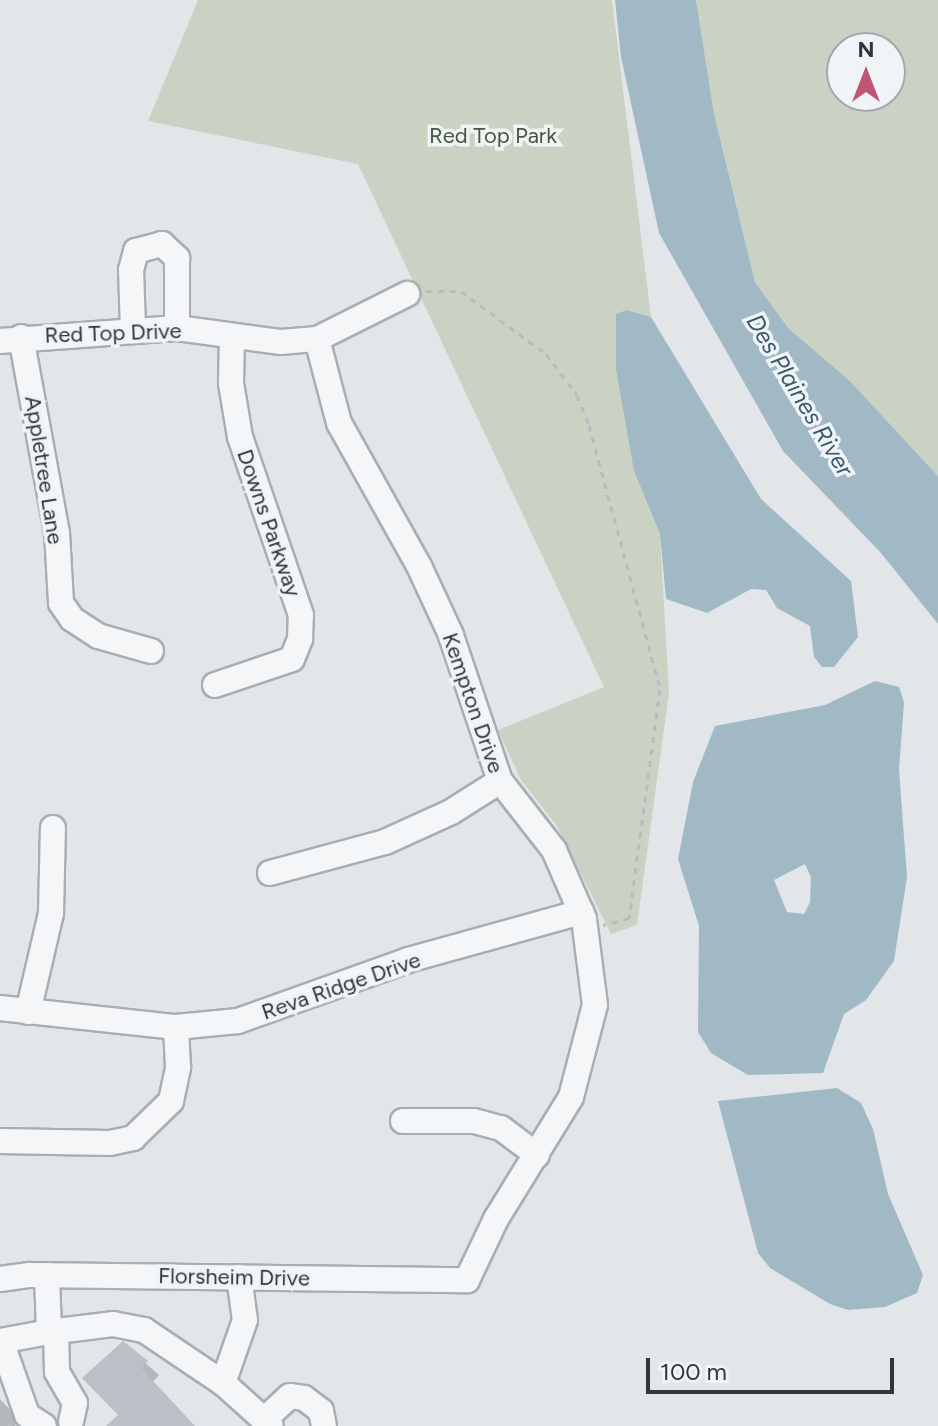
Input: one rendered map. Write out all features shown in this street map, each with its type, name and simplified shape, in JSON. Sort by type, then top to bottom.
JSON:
[{"type":"street","points":[[133,329],[131,270],[136,251],[162,244],[177,258],[177,328]]},
{"type":"street","name":"Red Top Drive","points":[[10,339],[177,328],[281,342],[317,339],[407,294]]},
{"type":"street","name":"Downs Parkway","points":[[215,685],[292,659],[301,615],[240,437],[231,383],[232,336]]},
{"type":"street","name":"Appletree Lane","points":[[10,339],[57,533],[61,603],[72,619],[98,636],[151,651]]},
{"type":"street","name":"Kempton Drive","points":[[317,339],[339,423],[451,635],[500,781],[554,850],[589,919],[595,1005],[590,1040],[571,1097],[496,1219],[467,1280]]},
{"type":"street","points":[[270,873],[385,842],[451,812],[500,781]]},
{"type":"street","points":[[28,1012],[51,913],[53,828]]},
{"type":"street","name":"Reva Ridge Drive","points":[[0,1008],[176,1027],[238,1021],[282,1009],[394,965],[589,919]]},
{"type":"street","points":[[0,1141],[110,1143],[133,1138],[171,1101],[178,1067],[176,1027]]},
{"type":"street","points":[[403,1121],[474,1121],[501,1128],[537,1155]]},
{"type":"street","points":[[47,1275],[57,1372],[75,1403],[71,1422]]},
{"type":"street","name":"Florsheim Drive","points":[[0,1279],[47,1275],[467,1280]]},
{"type":"street","points":[[223,1383],[245,1320],[239,1277]]},
{"type":"street","points":[[44,1426],[27,1415],[0,1341],[113,1324],[144,1330],[223,1383],[267,1423],[290,1396],[304,1398],[321,1411],[324,1426]]},
{"type":"path","points":[[407,294],[410,299],[442,288],[476,299],[563,372],[589,425],[660,689],[629,918],[589,919]]},
{"type":"green space","name":"Red Top Park","points":[[198,0],[612,0],[651,317],[627,310],[634,471],[660,534],[669,693],[637,925],[611,934],[557,826],[521,780],[498,730],[604,687],[358,164],[148,121]]},
{"type":"green space","points":[[696,0],[938,0],[938,476],[849,380],[789,329],[755,282],[714,114]]},
{"type":"water","name":"Des Plaines River","points":[[615,0],[696,0],[714,114],[755,282],[789,329],[849,380],[938,476],[938,624],[881,553],[783,451],[659,233],[621,57]]},
{"type":"water","points":[[627,310],[651,317],[761,499],[851,581],[858,637],[834,667],[822,667],[814,657],[810,626],[777,608],[766,590],[751,589],[707,613],[666,599],[660,534],[634,471],[616,369],[616,314]]},
{"type":"water","points":[[875,681],[899,687],[904,702],[899,770],[907,877],[894,961],[866,1000],[844,1014],[823,1073],[748,1075],[711,1053],[698,1032],[699,926],[678,859],[693,782],[715,726],[825,705]],"holes":[[[805,864],[811,877],[810,902],[804,914],[787,912],[774,880]]]},
{"type":"water","points":[[837,1088],[861,1103],[873,1129],[888,1194],[923,1275],[917,1293],[885,1307],[848,1310],[830,1304],[770,1268],[758,1253],[718,1101]]},
{"type":"building","points":[[123,1341],[148,1361],[141,1368],[195,1426],[106,1426],[118,1415],[82,1378]]}]
